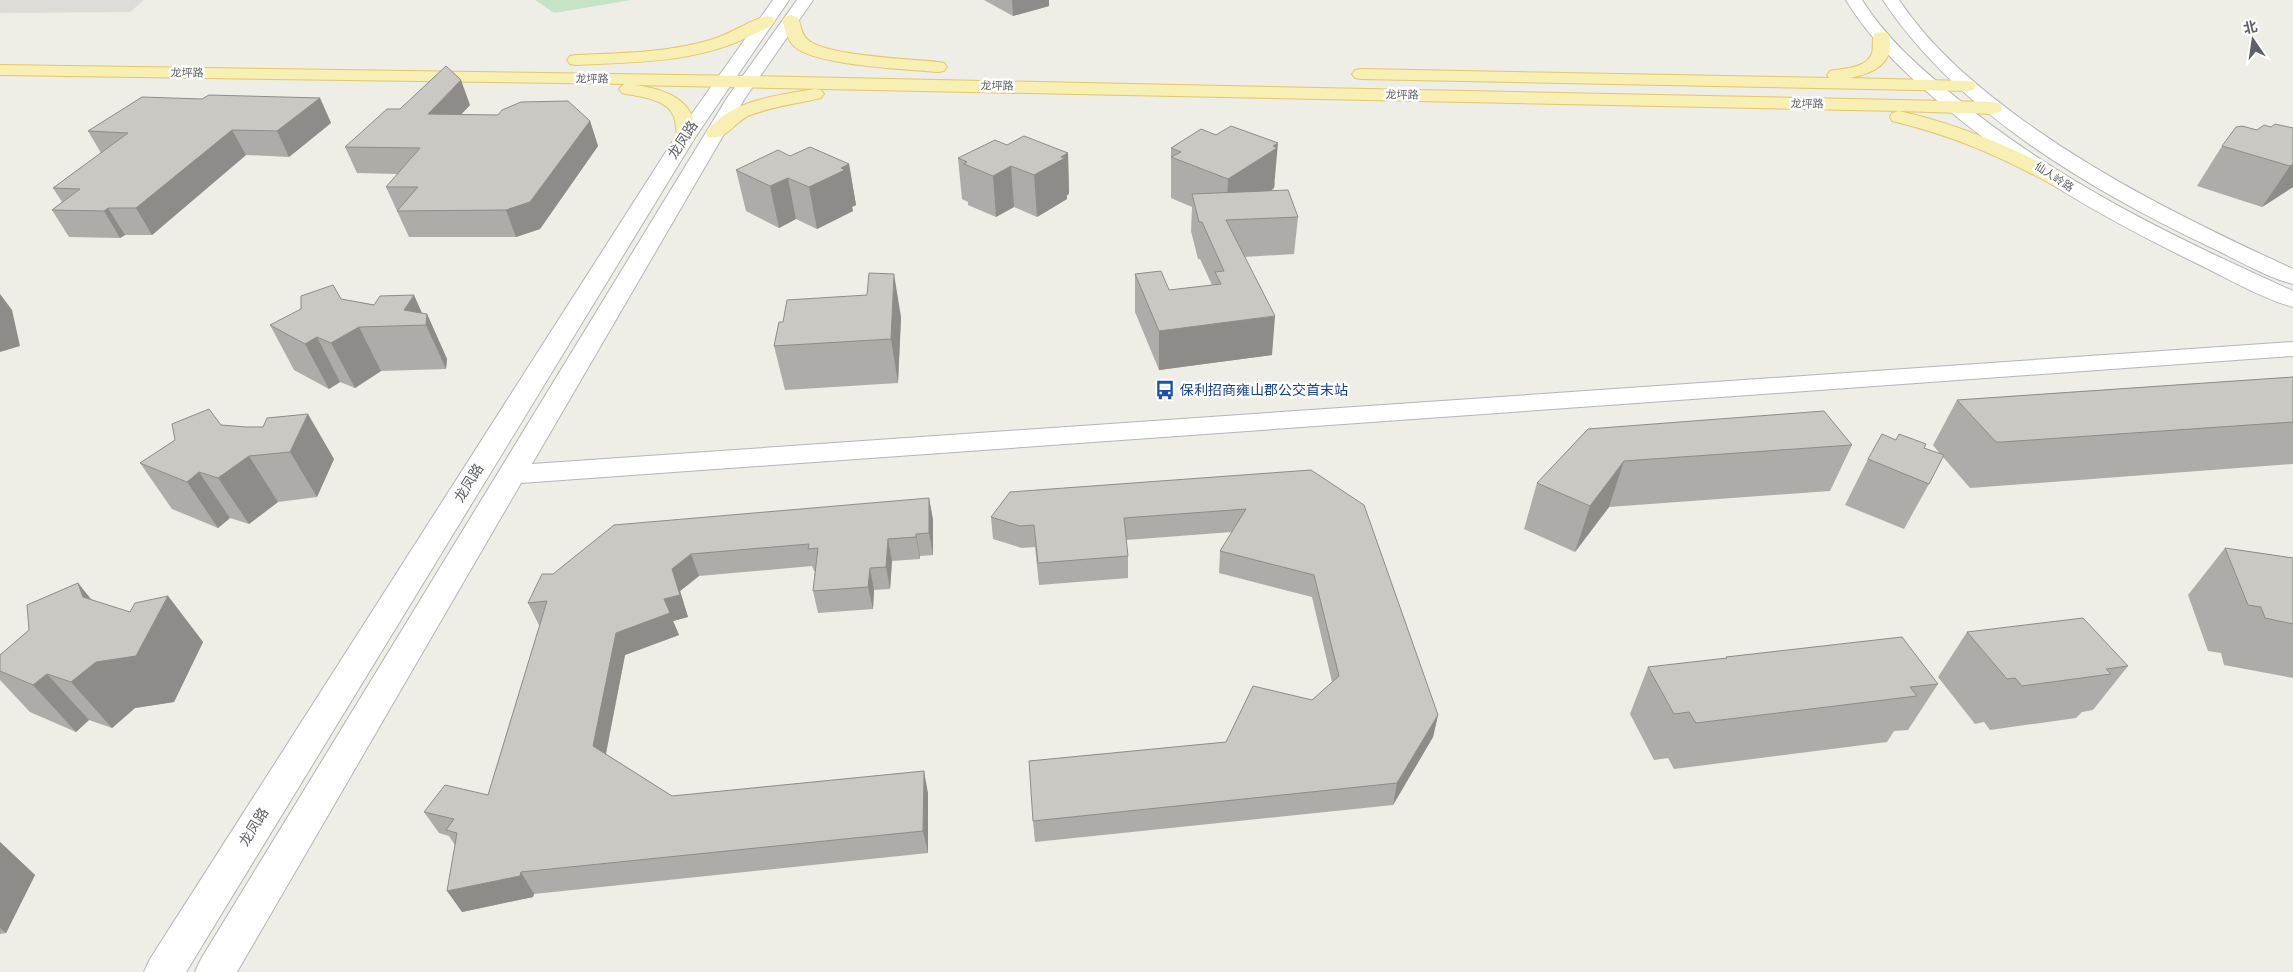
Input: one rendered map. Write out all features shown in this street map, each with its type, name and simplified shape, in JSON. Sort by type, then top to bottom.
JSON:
[{"type":"main road","points":[[576,60],[666,54],[706,46],[734,38],[780,14],[792,28],[796,38],[806,47],[826,53],[938,67]]},
{"type":"main road","points":[[1761,82],[1829,77],[1860,71],[1874,63],[1881,53],[1881,37]]},
{"type":"main road","points":[[0,54],[79,54]]},
{"type":"main road","name":"龙坪路","points":[[556,60],[934,84],[1993,108]]},
{"type":"main road","name":"龙坪路","points":[[0,70],[565,78],[742,72],[780,64]]},
{"type":"main road","points":[[800,64],[958,67]]},
{"type":"main road","name":"龙坪路","points":[[1344,74],[1967,86]]},
{"type":"main road","points":[[565,78],[648,92],[670,101],[682,112],[687,125],[686,136]]},
{"type":"main road","points":[[715,133],[740,113],[774,101],[811,95],[934,84]]},
{"type":"main road","points":[[1776,103],[1869,112],[1917,120],[1957,132],[2002,150],[2060,181]]},
{"type":"street","name":"龙凤路","points":[[164,972],[686,136],[742,72],[780,14],[805,0]]},
{"type":"street","name":"仙人岭路","points":[[1854,0],[1881,37],[1956,107],[2006,146],[2060,181],[2185,251],[2293,300]]},
{"type":"street","name":"仙人岭路","points":[[1891,0],[1927,49],[1993,108],[2052,150],[2110,187],[2181,224],[2293,276]]},
{"type":"street","name":"龙凤路","points":[[214,972],[715,133],[742,72]]},
{"type":"street","points":[[510,475],[2293,349]]},
{"type":"shaded area","points":[[0,0],[144,0],[130,12],[0,13]]},
{"type":"green space","points":[[535,0],[631,0],[554,13]]},
{"type":"building","points":[[446,66],[461,80],[428,114],[498,115],[502,110],[521,102],[568,101],[590,121],[530,202],[506,210],[397,211],[418,187],[386,187],[420,148],[345,147],[387,109],[400,109]]},
{"type":"building","points":[[209,95],[320,98],[277,131],[232,130],[136,208],[108,208],[104,211],[52,210],[80,189],[53,188],[128,133],[88,131],[142,97],[202,99]]},
{"type":"building","points":[[2275,124],[2293,128],[2293,164],[2290,166],[2222,146],[2236,127],[2242,126],[2257,130],[2264,125],[2271,127]]},
{"type":"building","points":[[1231,126],[1278,143],[1273,146],[1277,148],[1228,179],[1171,157],[1181,152],[1171,148],[1201,129],[1216,135]]},
{"type":"building","points":[[1024,136],[1068,153],[1061,157],[1065,158],[1034,175],[1011,166],[993,176],[964,164],[967,162],[958,158],[995,140],[1007,145]]},
{"type":"building","points":[[810,147],[849,164],[841,168],[845,170],[809,187],[788,178],[770,186],[736,170],[778,150],[790,156]]},
{"type":"building","points":[[1288,190],[1298,217],[1226,220],[1275,316],[1159,331],[1135,274],[1161,271],[1169,290],[1221,284],[1215,272],[1224,271],[1202,222],[1199,222],[1192,194]]},
{"type":"building","points":[[869,273],[894,274],[891,339],[774,346],[779,322],[783,322],[787,300],[867,295]]},
{"type":"building","points":[[333,285],[341,299],[374,305],[380,296],[414,295],[404,310],[427,314],[426,325],[359,327],[331,343],[317,337],[305,344],[270,325],[301,309],[301,296]]},
{"type":"building","points":[[2293,377],[2293,422],[2002,442],[1996,442],[1957,400]]},
{"type":"building","points":[[209,409],[221,425],[246,427],[263,427],[267,418],[308,414],[290,452],[249,456],[218,478],[199,472],[187,482],[140,463],[175,440],[172,424]]},
{"type":"building","points":[[1824,411],[1852,445],[1624,461],[1590,506],[1537,483],[1588,429]]},
{"type":"building","points":[[1882,434],[1896,440],[1899,434],[1926,444],[1924,448],[1944,455],[1929,484],[1868,459]]},
{"type":"building","points":[[1311,470],[1364,505],[1438,715],[1397,783],[1033,821],[1029,761],[1226,742],[1253,686],[1312,700],[1339,676],[1314,575],[1220,551],[1246,509],[1124,518],[1128,556],[1038,563],[1034,525],[1020,526],[991,517],[1010,492]]},
{"type":"building","points":[[929,498],[929,533],[916,534],[916,537],[888,539],[886,567],[870,568],[868,587],[813,591],[818,548],[808,549],[809,544],[691,554],[672,569],[680,595],[664,599],[670,613],[616,633],[593,746],[672,796],[924,771],[923,831],[521,872],[520,876],[447,891],[457,833],[446,830],[454,819],[424,812],[445,785],[488,795],[547,601],[528,603],[542,574],[553,574],[614,525]]},
{"type":"building","points":[[2225,548],[2293,558],[2293,624],[2265,618],[2261,607],[2248,605]]},
{"type":"building","points":[[78,583],[83,597],[130,612],[135,603],[168,596],[136,656],[96,662],[71,682],[47,674],[33,685],[0,671],[0,655],[29,630],[27,605]]},
{"type":"building","points":[[2083,618],[2128,666],[2106,669],[2111,674],[2022,686],[2015,678],[2007,679],[1967,632]]},
{"type":"building","points":[[1902,637],[1938,684],[1910,687],[1917,696],[1696,723],[1689,712],[1674,714],[1648,667],[1726,657]]},
{"type":"place","name":"保利招商雍山郡公交首末站","points":[[1165,390]]}]
